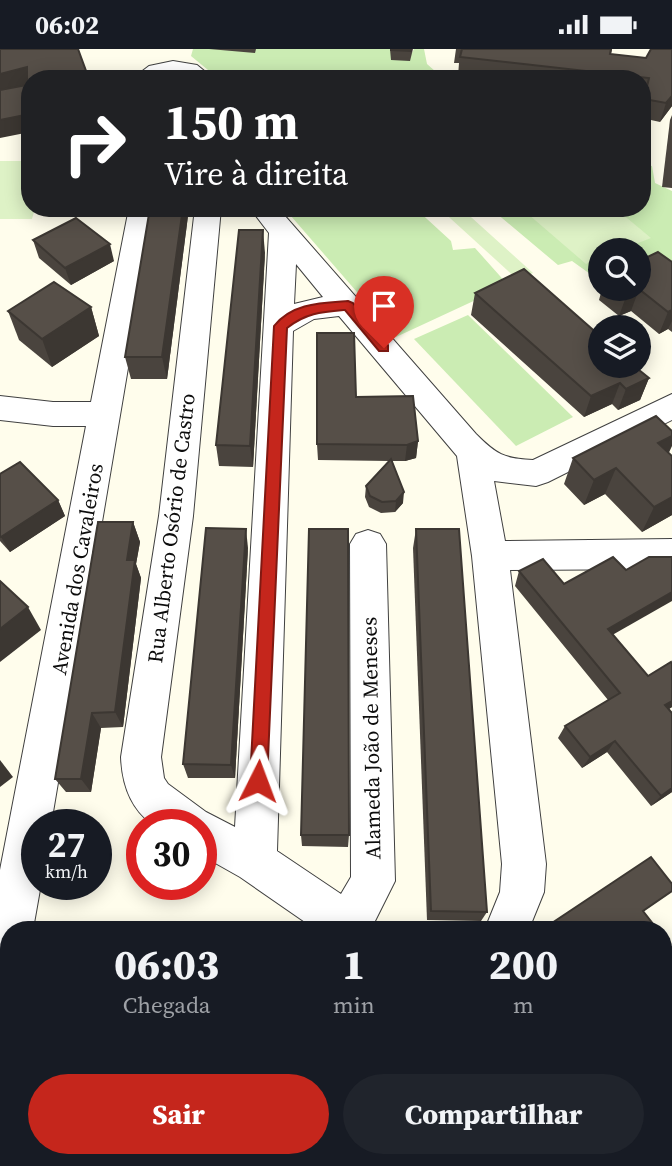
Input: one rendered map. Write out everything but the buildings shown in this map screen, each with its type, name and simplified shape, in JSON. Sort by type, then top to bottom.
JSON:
[{"type":"street","name":"Avenida dos Cavaleiros","points":[[12,921],[140,217]]},
{"type":"street","name":"Rua Alberto Osório de Castro","points":[[168,809],[154,800],[145,788],[141,757],[176,516],[207,217]]},
{"type":"street","points":[[273,219],[473,453],[485,463],[504,471],[522,474],[548,468],[660,421]]},
{"type":"street","points":[[254,862],[280,326],[273,219]]},
{"type":"street","points":[[280,326],[298,313],[348,306]]},
{"type":"street","points":[[0,408],[53,414],[105,414]]},
{"type":"street","points":[[473,453],[490,556],[524,864],[522,892],[511,921]]},
{"type":"street","points":[[483,509],[522,474]]},
{"type":"street","name":"Alameda João de Meneses","points":[[354,921],[373,881],[368,544]]},
{"type":"street","points":[[490,556],[672,554]]},
{"type":"street","points":[[217,840],[342,921]]},
{"type":"green space","points":[[193,49],[395,49],[408,60],[414,49],[424,49],[427,64],[434,70],[208,70],[191,56]]},
{"type":"green space","points":[[0,161],[21,161],[21,217],[32,219],[0,219]]},
{"type":"green space","points":[[652,166],[655,183],[672,191],[672,285],[651,268],[651,238],[588,238],[588,272],[572,261],[558,265],[501,217],[651,217]]},
{"type":"green space","points":[[292,217],[425,217],[451,241],[453,250],[475,248],[508,285],[396,337]]},
{"type":"green space","points":[[449,217],[471,217],[533,273],[518,280]]},
{"type":"green space","points":[[531,217],[626,217],[651,238],[588,238],[588,263]]},
{"type":"green space","points":[[468,315],[573,417],[516,446],[414,339]]},
{"type":"route","points":[[258,781],[280,326],[298,313],[327,306],[348,306],[384,348]]}]
